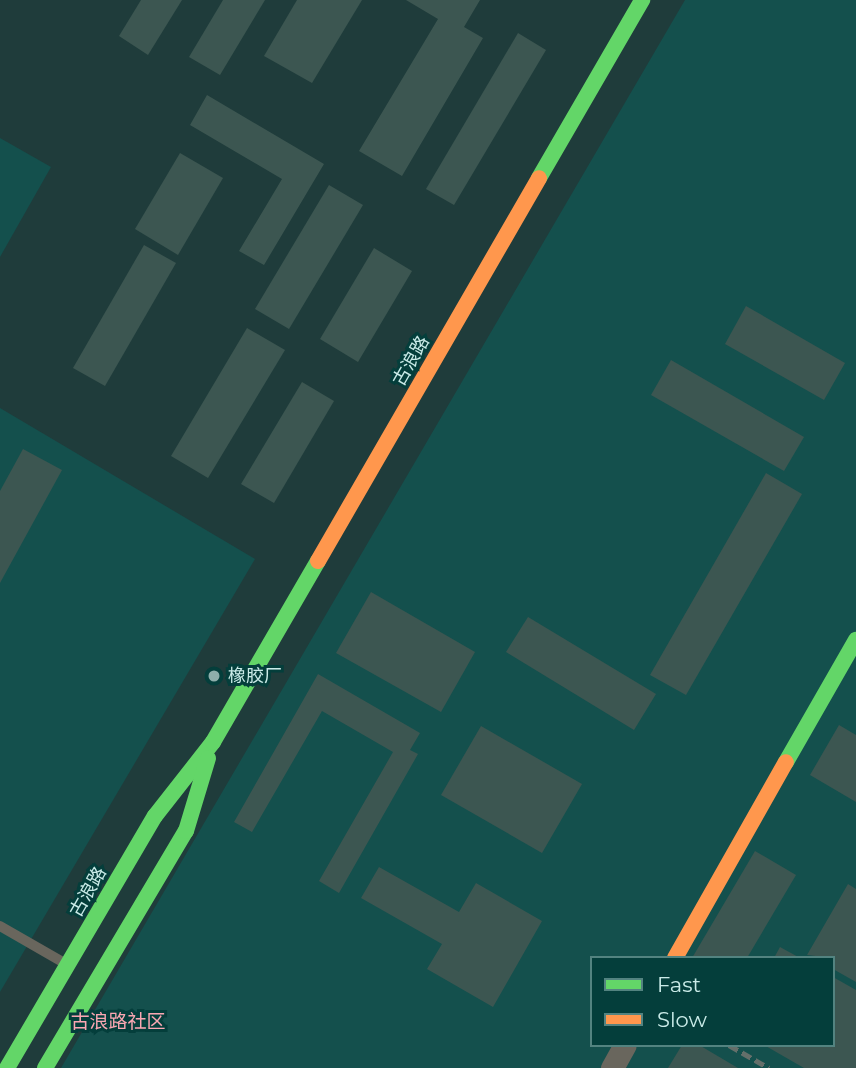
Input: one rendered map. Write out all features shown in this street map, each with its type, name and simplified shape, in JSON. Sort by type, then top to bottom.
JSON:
[{"type":"main road","name":"古浪路","points":[[6,1068],[155,816],[212,742],[642,0]]},
{"type":"main road","points":[[676,956],[853,652]]},
{"type":"main road","name":"古浪路","points":[[46,1068],[187,831],[212,742]]},
{"type":"street","points":[[612,1068],[624,1047]]},
{"type":"lane","points":[[0,926],[68,965]]},
{"type":"shaded area","points":[[685,0],[856,0],[856,1068],[61,1068]]},
{"type":"shaded area","points":[[0,138],[51,167],[0,257]]},
{"type":"shaded area","points":[[0,408],[255,559],[0,992]]},
{"type":"building","points":[[141,0],[182,0],[148,55],[119,36]]},
{"type":"building","points":[[223,0],[265,0],[220,75],[189,57]]},
{"type":"building","points":[[297,0],[362,0],[312,83],[264,56]]},
{"type":"building","points":[[406,0],[480,0],[464,27],[483,38],[402,176],[359,151],[438,19]]},
{"type":"building","points":[[518,33],[546,50],[454,205],[426,189]]},
{"type":"building","points":[[207,95],[324,164],[264,265],[239,251],[282,179],[190,125]]},
{"type":"building","points":[[180,153],[223,178],[178,255],[135,229]]},
{"type":"building","points":[[329,185],[363,205],[289,329],[255,309]]},
{"type":"building","points":[[144,245],[176,263],[105,386],[73,368]]},
{"type":"building","points":[[374,248],[412,271],[358,362],[320,339]]},
{"type":"building","points":[[746,306],[845,363],[824,400],[725,344]]},
{"type":"building","points":[[247,328],[285,350],[208,478],[171,456]]},
{"type":"building","points":[[671,360],[804,437],[784,471],[651,395]]},
{"type":"building","points":[[302,382],[334,401],[274,503],[241,484]]},
{"type":"building","points":[[23,449],[62,470],[0,583],[0,491]]},
{"type":"building","points":[[766,473],[802,494],[686,695],[650,675]]},
{"type":"building","points":[[371,592],[475,652],[441,712],[336,653]]},
{"type":"building","points":[[528,617],[656,694],[634,730],[506,652]]},
{"type":"building","points":[[318,674],[420,733],[410,750],[418,754],[339,893],[319,881],[393,752],[322,711],[252,832],[234,822]]},
{"type":"building","points":[[839,725],[856,735],[856,802],[810,775]]},
{"type":"building","points":[[481,726],[582,784],[542,853],[441,795]]},
{"type":"building","points":[[755,851],[796,875],[748,956],[693,956]]},
{"type":"building","points":[[379,867],[459,912],[476,883],[542,921],[493,1007],[427,969],[442,944],[361,898]]},
{"type":"building","points":[[848,884],[856,889],[856,982],[835,970],[835,956],[807,955]]},
{"type":"building","points":[[780,947],[796,956],[775,956]]},
{"type":"building","points":[[835,978],[856,990],[856,1068],[804,1068],[767,1047],[835,1047]]},
{"type":"building","points":[[681,1047],[702,1047],[738,1068],[668,1068]]},
{"type":"railway","points":[[732,1047],[769,1068]]},
{"type":"traffic: fast","points":[[539,178],[642,0]]},
{"type":"traffic: fast","points":[[7,1068],[155,816],[213,742],[318,561]]},
{"type":"traffic: fast","points":[[786,762],[856,640]]},
{"type":"traffic: fast","points":[[45,1068],[186,831],[208,758]]},
{"type":"traffic: slow","points":[[318,561],[539,178]]},
{"type":"traffic: slow","points":[[676,956],[786,762]]},
{"type":"place","name":"橡胶厂","points":[[214,676]]},
{"type":"district","name":"古浪路社区","points":[[118,1022]]}]
